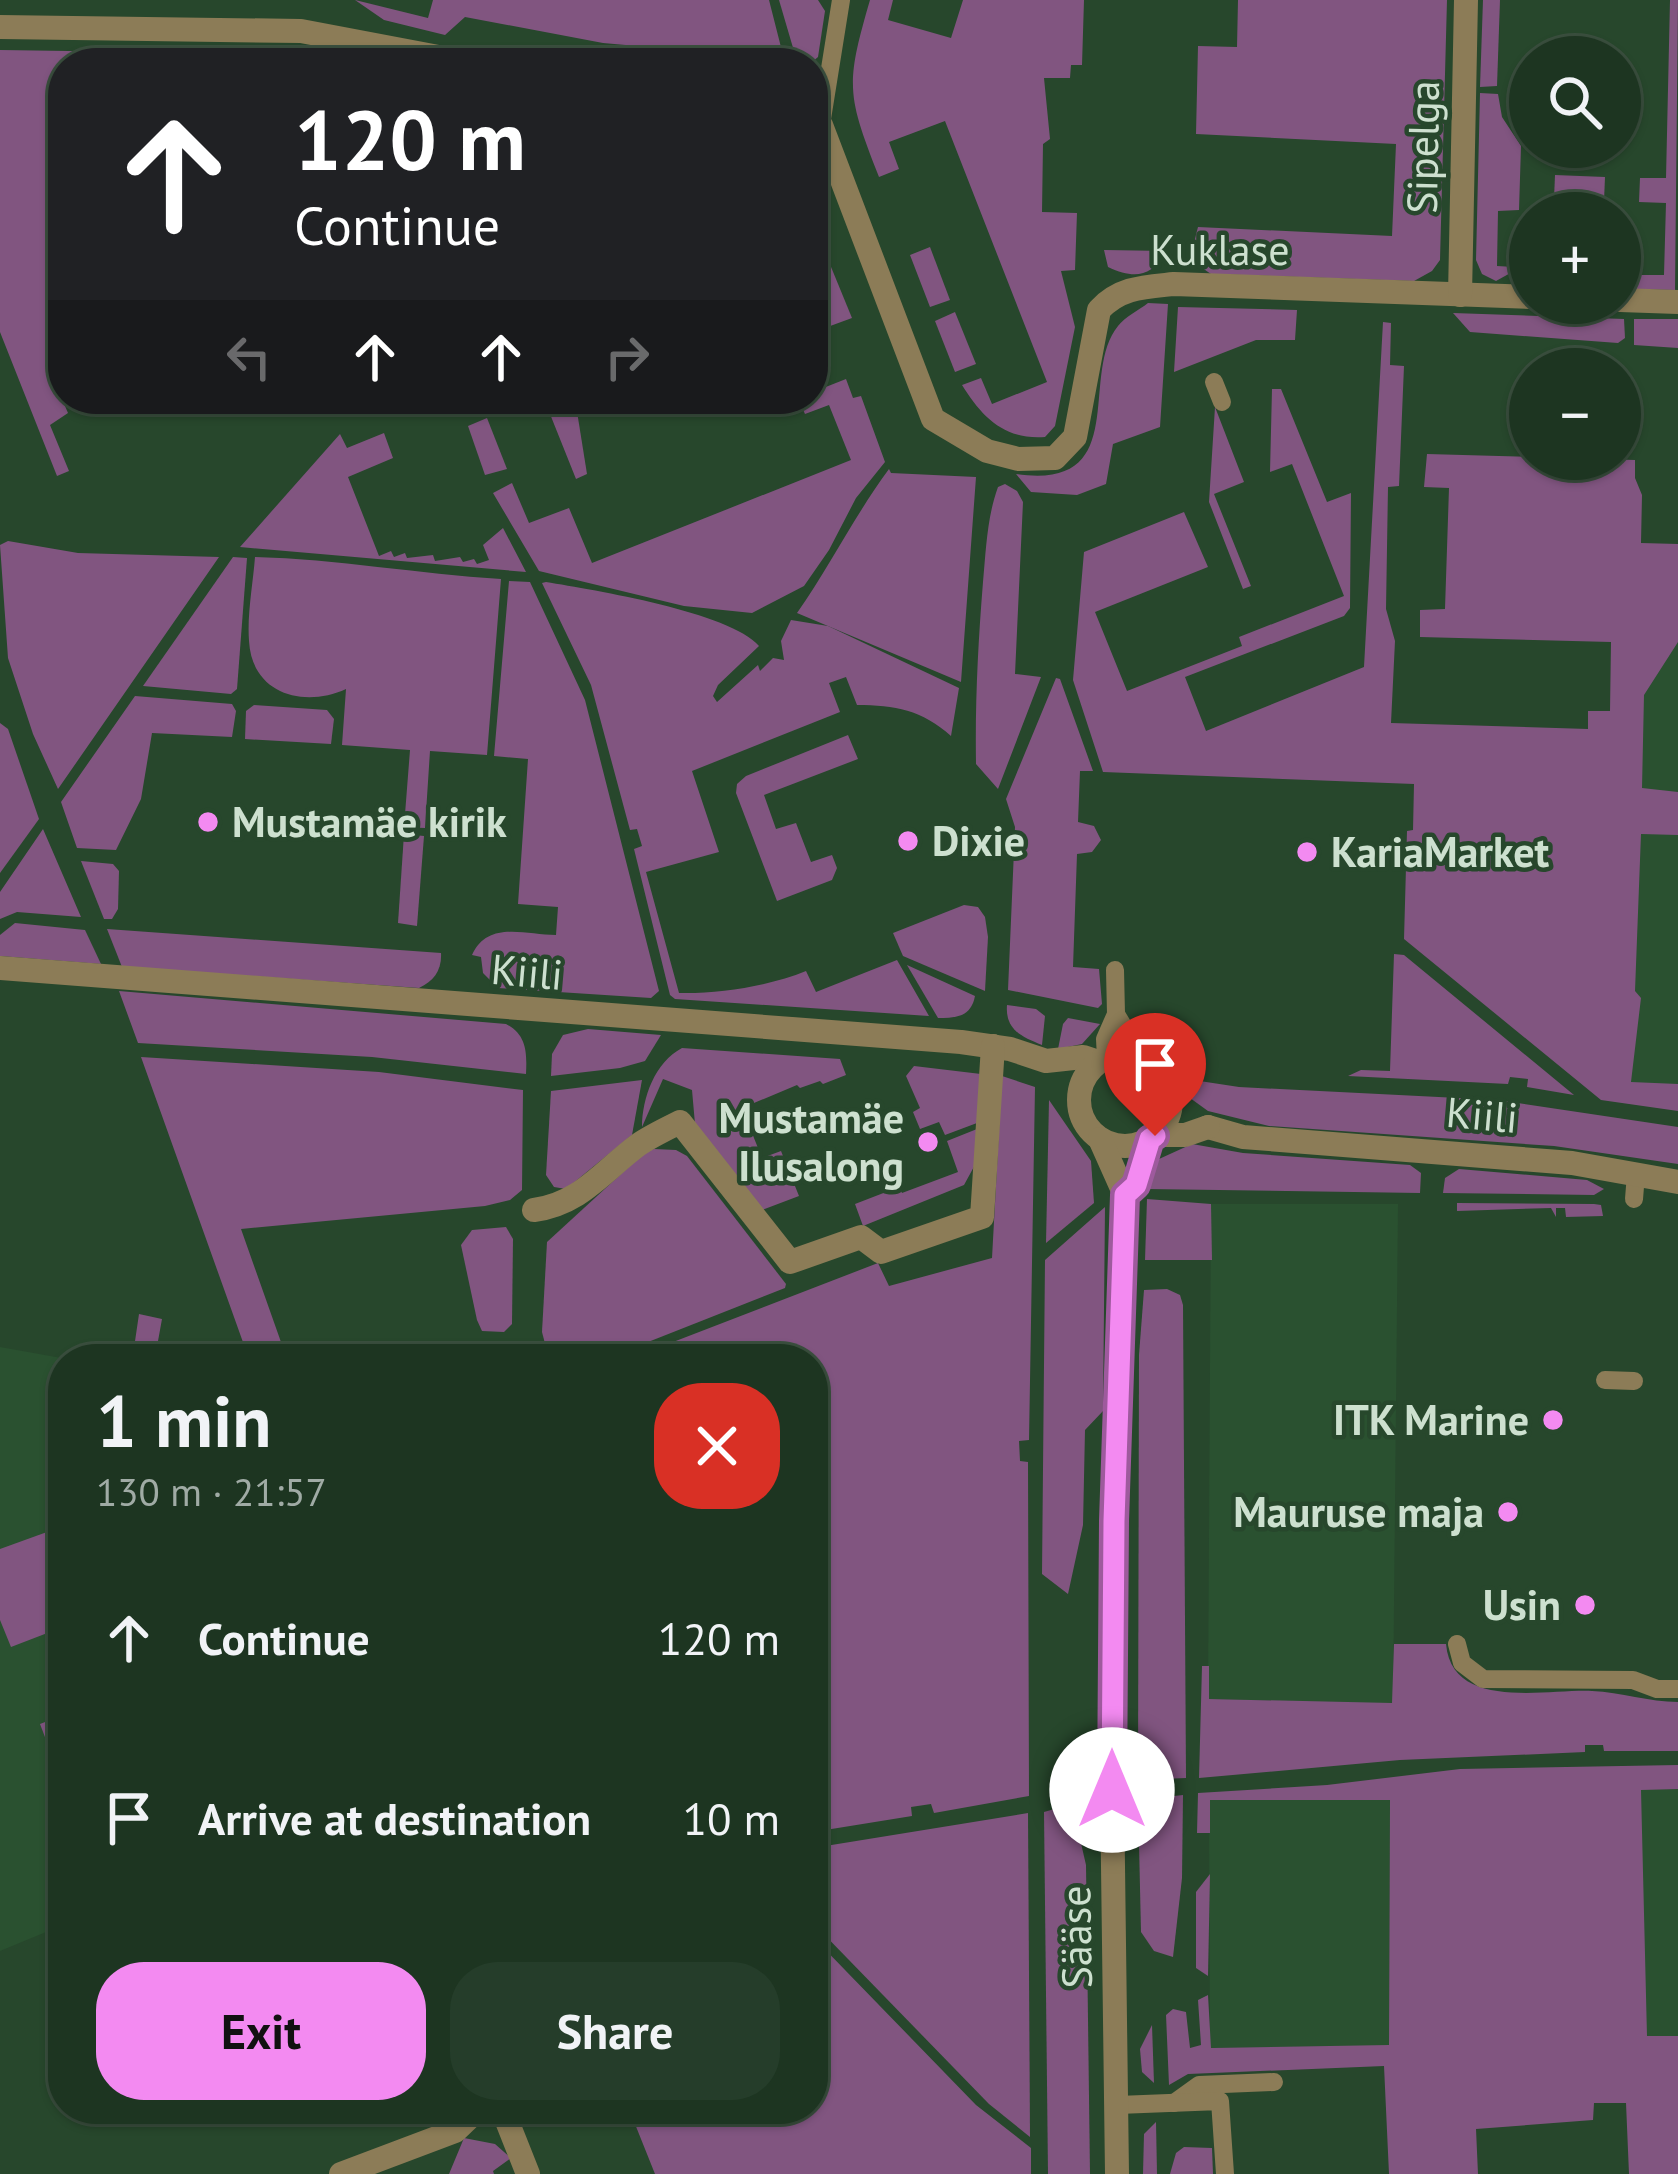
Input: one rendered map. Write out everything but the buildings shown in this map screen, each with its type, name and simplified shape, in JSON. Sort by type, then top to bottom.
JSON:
[{"type":"street","name":"Sipelga","points":[[1460,295],[1466,0]]},
{"type":"street","points":[[0,27],[301,31],[391,48]]},
{"type":"street","name":"Kuklase","points":[[828,151],[933,418],[987,451],[1018,459],[1054,458],[1075,437],[1099,310],[1112,296],[1131,289],[1174,284],[1509,296]]},
{"type":"street","points":[[1641,301],[1678,302]]},
{"type":"street","name":"Kiili","points":[[0,968],[993,1046],[1046,1061],[1102,1060]]},
{"type":"street","points":[[534,1210],[578,1197],[641,1143],[680,1122],[790,1262],[861,1237],[881,1252],[982,1217],[993,1046]]},
{"type":"street","points":[[1100,1139],[1125,1146],[1152,1137],[1186,1135],[1208,1127],[1186,1108],[1164,1073],[1141,1056],[1129,1053],[1102,1060],[1082,1082],[1080,1108],[1125,1195],[1136,1185],[1152,1137],[1169,1113],[1170,1087]]},
{"type":"street","points":[[1046,1061],[1080,1108]]},
{"type":"street","name":"Kiili","points":[[1208,1127],[1243,1137],[1432,1150],[1635,1186],[1678,1182]]},
{"type":"street","name":"Sääse","points":[[1118,2174],[1112,1790],[1114,1521],[1125,1195]]},
{"type":"street","points":[[341,2174],[463,2124]]},
{"type":"street","points":[[508,2124],[527,2174]]},
{"type":"lane","points":[[828,67],[841,0]]},
{"type":"lane","points":[[1214,382],[1222,403]]},
{"type":"lane","points":[[1115,970],[1117,1014],[1141,1056]]},
{"type":"lane","points":[[1102,1060],[1105,1039],[1117,1014]]},
{"type":"lane","points":[[1605,1380],[1634,1381]]},
{"type":"lane","points":[[1457,1644],[1462,1664],[1484,1679],[1633,1680],[1657,1689],[1678,1689]]},
{"type":"lane","points":[[1174,2103],[1199,2085],[1274,2082]]},
{"type":"lane","points":[[1118,2105],[1220,2101],[1225,2174]]},
{"type":"shaded area","points":[[355,0],[428,18],[433,0],[769,0],[781,48],[603,43],[465,17],[445,35],[384,20]]},
{"type":"shaded area","points":[[779,0],[818,0],[825,11],[819,48],[793,48]]},
{"type":"shaded area","points":[[870,0],[893,0],[888,20],[951,38],[963,0],[1084,0],[1082,65],[1071,65],[1070,78],[1044,78],[1050,139],[1043,144],[1042,212],[1077,213],[1075,270],[1061,271],[1075,327],[1055,426],[1045,437],[1018,435],[996,424],[962,385],[981,378],[992,404],[1047,382],[945,121],[889,142],[899,169],[879,177],[853,90],[856,52]]},
{"type":"shaded area","points":[[1238,0],[1447,0],[1440,260],[1432,271],[1414,281],[1211,274],[1199,264],[1194,248],[1198,227],[1392,236],[1396,144],[1196,134],[1198,46],[1237,47]]},
{"type":"shaded area","points":[[1483,0],[1500,0],[1497,86],[1480,87]]},
{"type":"shaded area","points":[[1670,0],[1678,0],[1675,290],[1641,289],[1641,275],[1664,275],[1666,203],[1641,202],[1640,178],[1666,178]]},
{"type":"shaded area","points":[[0,50],[48,51],[48,414],[66,414],[50,425],[69,471],[57,476],[0,332]]},
{"type":"shaded area","points":[[1480,93],[1498,94],[1509,128],[1509,168],[1520,168],[1520,192],[1509,192],[1509,210],[1498,211],[1497,266],[1509,267],[1509,274],[1496,281],[1482,274],[1476,260]]},
{"type":"shaded area","points":[[1555,175],[1605,177],[1604,192],[1554,192]]},
{"type":"shaded area","points":[[930,247],[950,300],[930,307],[910,255]]},
{"type":"shaded area","points":[[1104,250],[1167,251],[1149,270],[1127,274],[1108,267]]},
{"type":"shaded area","points":[[828,260],[852,318],[828,327]]},
{"type":"shaded area","points":[[1148,303],[1168,304],[1160,427],[1113,444],[1106,484],[1077,495],[1031,492],[1016,474],[1052,475],[1076,465],[1089,448],[1107,347],[1118,326]]},
{"type":"shaded area","points":[[1178,307],[1297,310],[1295,340],[1256,340],[1174,372]]},
{"type":"shaded area","points":[[955,312],[976,364],[955,372],[935,321]]},
{"type":"shaded area","points":[[1453,313],[1509,315],[1509,324],[1624,324],[1625,338],[1618,343],[1470,332]]},
{"type":"shaded area","points":[[1641,319],[1678,319],[1678,348],[1634,345],[1634,324],[1641,324]]},
{"type":"shaded area","points":[[1383,322],[1391,323],[1390,365],[1404,366],[1399,486],[1388,487],[1386,609],[1395,641],[1391,723],[1588,729],[1588,711],[1610,711],[1611,642],[1420,637],[1420,610],[1445,609],[1449,488],[1424,487],[1427,454],[1509,456],[1509,480],[1636,480],[1642,495],[1641,543],[1678,544],[1678,642],[1644,695],[1642,788],[1678,792],[1678,835],[1641,834],[1635,991],[1641,998],[1631,1082],[1678,1084],[1678,1111],[1601,1100],[1404,939],[1407,831],[1413,830],[1414,784],[1103,772],[1073,680],[1084,552],[1184,512],[1208,567],[1095,612],[1127,691],[1242,646],[1239,637],[1344,596],[1292,464],[1270,472],[1272,389],[1281,389],[1327,502],[1351,493],[1350,608],[1344,616],[1185,677],[1206,731],[1364,667]]},
{"type":"shaded area","points":[[846,379],[853,398],[861,396],[885,462],[856,498],[804,586],[752,613],[684,606],[539,571],[493,493],[512,483],[529,523],[569,508],[592,563],[851,460],[828,405],[828,386]]},
{"type":"shaded area","points":[[1215,407],[1244,482],[1214,494],[1251,586],[1243,589],[1209,502]]},
{"type":"shaded area","points":[[550,414],[577,414],[587,474],[576,479]]},
{"type":"shaded area","points":[[487,418],[507,469],[485,475],[468,426]]},
{"type":"shaded area","points":[[384,433],[393,458],[348,477],[379,556],[391,551],[394,557],[433,555],[435,561],[460,557],[477,564],[489,560],[483,545],[503,528],[526,572],[240,547],[340,434],[347,448]]},
{"type":"shaded area","points":[[889,469],[891,473],[976,477],[961,682],[797,613]]},
{"type":"shaded area","points":[[1005,484],[1023,502],[1015,674],[1041,677],[998,789],[976,764],[976,696],[991,510],[998,487]]},
{"type":"shaded area","points":[[8,541],[78,553],[219,557],[58,789],[33,734],[8,658],[0,545]]},
{"type":"shaded area","points":[[233,557],[247,558],[237,689],[231,694],[143,686]]},
{"type":"shaded area","points":[[255,557],[501,579],[487,755],[430,751],[425,828],[404,827],[410,750],[342,745],[346,689],[330,695],[298,696],[270,685],[260,674],[249,641]]},
{"type":"shaded area","points":[[509,581],[530,582],[585,700],[659,991],[651,998],[498,988],[483,973],[481,957],[472,955],[479,944],[497,933],[556,935],[558,907],[518,904],[528,759],[494,756]]},
{"type":"shaded area","points":[[542,583],[660,604],[743,634],[759,646],[718,685],[713,696],[717,702],[758,665],[760,671],[773,658],[784,660],[781,641],[791,620],[828,626],[959,688],[951,736],[907,711],[857,705],[846,677],[829,683],[840,712],[692,771],[719,852],[646,872],[679,993],[744,988],[806,971],[816,992],[897,960],[929,1016],[670,995],[634,849],[642,846],[637,829],[630,830],[591,685]]},
{"type":"shaded area","points":[[1678,617],[1678,1093],[1620,1090],[1638,675]]},
{"type":"shaded area","points":[[1056,678],[1093,771],[1080,771],[1078,822],[1094,826],[1101,840],[1092,852],[1077,854],[1073,967],[1099,969],[1102,1004],[1098,1008],[1008,990],[1015,827],[1006,799]]},
{"type":"shaded area","points":[[135,696],[232,704],[236,711],[232,737],[152,733],[141,799],[116,850],[77,848],[61,802]]},
{"type":"shaded area","points":[[254,705],[327,710],[334,719],[331,744],[245,739],[246,711]]},
{"type":"shaded area","points":[[0,723],[8,729],[39,819],[0,873]]},
{"type":"shaded area","points":[[848,735],[858,759],[764,795],[776,829],[796,823],[811,862],[832,855],[837,868],[832,880],[777,901],[736,793],[737,784],[746,776]]},
{"type":"shaded area","points":[[43,829],[81,917],[17,912],[0,919],[0,892]]},
{"type":"shaded area","points":[[404,834],[424,836],[417,926],[398,923]]},
{"type":"shaded area","points":[[81,861],[113,864],[119,871],[118,909],[112,919],[104,919]]},
{"type":"shaded area","points":[[964,905],[978,907],[985,917],[985,991],[903,956],[893,933]]},
{"type":"shaded area","points":[[15,923],[85,930],[101,964],[0,956],[0,935]]},
{"type":"shaded area","points":[[107,929],[441,953],[441,959],[436,974],[419,988],[122,967]]},
{"type":"shaded area","points":[[1394,954],[1404,955],[1574,1095],[1527,1087],[1528,1079],[1510,1077],[1508,1084],[1348,1076],[1361,1070],[1390,1071]]},
{"type":"shaded area","points":[[907,965],[975,996],[970,1008],[957,1017],[938,1018]]},
{"type":"shaded area","points":[[119,991],[506,1024],[522,1039],[526,1074],[372,1057],[138,1043]]},
{"type":"shaded area","points":[[1007,1005],[1036,1009],[1045,1016],[1042,1045],[1016,1031]]},
{"type":"shaded area","points":[[1068,1018],[1100,1024],[1082,1044],[1058,1049],[1063,1024]]},
{"type":"shaded area","points":[[588,1029],[661,1035],[645,1061],[551,1076],[552,1054],[563,1035]]},
{"type":"shaded area","points":[[682,1048],[840,1059],[846,1075],[823,1084],[797,1085],[742,1108],[762,1158],[781,1151],[799,1196],[759,1211],[695,1124],[692,1090],[663,1079],[642,1127],[652,1082],[664,1062]]},
{"type":"shaded area","points":[[141,1057],[379,1072],[523,1090],[522,1190],[510,1200],[241,1229],[282,1344],[244,1344]]},
{"type":"shaded area","points":[[914,1066],[981,1074],[977,1123],[945,1135],[939,1122],[920,1129],[913,1112],[920,1108],[906,1076]]},
{"type":"shaded area","points":[[1002,1076],[1035,1087],[1029,1440],[1019,1441],[1020,1461],[1028,1462],[1029,1796],[934,1813],[931,1804],[911,1807],[912,1816],[828,1830],[828,1344],[668,1344],[878,1263],[889,1286],[992,1258]]},
{"type":"shaded area","points":[[1180,1078],[1239,1087],[1498,1100],[1678,1127],[1678,1164],[1554,1146],[1269,1126],[1208,1111],[1190,1098]]},
{"type":"shaded area","points":[[642,1080],[632,1135],[566,1189],[554,1187],[546,1175],[551,1091]]},
{"type":"shaded area","points":[[1049,1100],[1091,1161],[1094,1203],[1046,1243]]},
{"type":"shaded area","points":[[977,1129],[976,1163],[964,1185],[863,1226],[855,1204],[958,1172],[947,1141]]},
{"type":"shaded area","points":[[1192,1144],[1243,1153],[1410,1165],[1421,1173],[1420,1193],[1147,1189],[1159,1159]]},
{"type":"shaded area","points":[[676,1150],[687,1156],[785,1288],[643,1344],[545,1344],[547,1242],[645,1152]]},
{"type":"shaded area","points":[[1459,1169],[1587,1180],[1604,1189],[1594,1195],[1443,1193],[1445,1178]]},
{"type":"shaded area","points":[[1147,1199],[1211,1204],[1212,1260],[1145,1260]]},
{"type":"shaded area","points":[[1457,1203],[1594,1204],[1601,1205],[1603,1216],[1566,1217],[1565,1208],[1556,1208],[1556,1217],[1551,1208],[1457,1211]]},
{"type":"shaded area","points":[[1211,1204],[1398,1204],[1393,1704],[1208,1699]]},
{"type":"shaded area","points":[[1105,1207],[1103,1411],[1085,1430],[1083,1525],[1068,1594],[1042,1574],[1045,1260]]},
{"type":"shaded area","points":[[506,1227],[513,1239],[512,1324],[504,1332],[482,1331],[461,1245],[472,1230]]},
{"type":"shaded area","points":[[1167,1289],[1180,1295],[1183,1305],[1186,1778],[1138,1780],[1139,1355],[1144,1290]]},
{"type":"shaded area","points":[[139,1314],[162,1319],[158,1341],[168,1344],[135,1344]]},
{"type":"shaded area","points":[[0,1347],[48,1356],[48,1931],[0,1951]]},
{"type":"shaded area","points":[[48,1532],[48,1633],[11,1647],[0,1620],[0,1549]]},
{"type":"shaded area","points":[[1394,1644],[1446,1644],[1452,1665],[1482,1688],[1603,1692],[1678,1702],[1678,1751],[1604,1751],[1603,1745],[1585,1745],[1585,1752],[1400,1760],[1199,1778],[1202,1666],[1209,1666],[1209,1699],[1392,1703]]},
{"type":"shaded area","points":[[48,1721],[48,1745],[40,1724]]},
{"type":"shaded area","points":[[1678,1765],[1678,1789],[1641,1790],[1647,2036],[1678,2036],[1678,2174],[1629,2174],[1626,2103],[1594,2103],[1593,2120],[1476,2129],[1478,2174],[1389,2174],[1384,2066],[1188,2074],[1169,2085],[1166,2015],[1173,2009],[1186,2012],[1190,2048],[1201,2045],[1198,2000],[1208,1995],[1211,2048],[1389,2045],[1390,1800],[1210,1800],[1210,1833],[1197,1833],[1198,1793],[1327,1785],[1460,1769]]},
{"type":"shaded area","points":[[1641,1789],[1678,1789],[1678,2036],[1630,2037]]},
{"type":"shaded area","points":[[1183,1795],[1182,1878],[1173,1957],[1154,1951],[1141,1932],[1138,1800]]},
{"type":"shaded area","points":[[1209,1800],[1390,1800],[1389,2046],[1210,2048]]},
{"type":"shaded area","points":[[1072,1804],[1086,1865],[1090,2174],[1048,2174],[1044,1812]]},
{"type":"shaded area","points":[[1028,1813],[1030,2137],[989,2104],[828,1938],[828,1846]]},
{"type":"shaded area","points":[[1210,1874],[1208,1976],[1196,1968],[1196,1892]]},
{"type":"shaded area","points":[[828,1952],[976,2105],[1031,2148],[1031,2174],[655,2174],[635,2124],[828,2124]]},
{"type":"shaded area","points":[[1152,2025],[1154,2083],[1142,2072],[1140,2049]]},
{"type":"shaded area","points":[[1156,2122],[1157,2174],[1143,2174],[1144,2134]]},
{"type":"shaded area","points":[[464,2138],[495,2144],[511,2158],[494,2174],[449,2174]]},
{"type":"shaded area","points":[[1184,2147],[1212,2148],[1213,2174],[1170,2174],[1176,2153]]},
{"type":"place","name":"Mustamäe kirik","points":[[208,822]]},
{"type":"place","name":"Dixie","points":[[908,841]]},
{"type":"place","name":"KariaMarket","points":[[1307,852]]},
{"type":"place","name":"Mustamäe Ilusalong","points":[[928,1142]]},
{"type":"place","name":"ITK Marine","points":[[1553,1420]]},
{"type":"place","name":"Mauruse maja","points":[[1508,1512]]},
{"type":"place","name":"Usin","points":[[1585,1605]]},
{"type":"route","points":[[1112,1790],[1114,1521],[1125,1195],[1136,1185],[1155,1136]]}]
